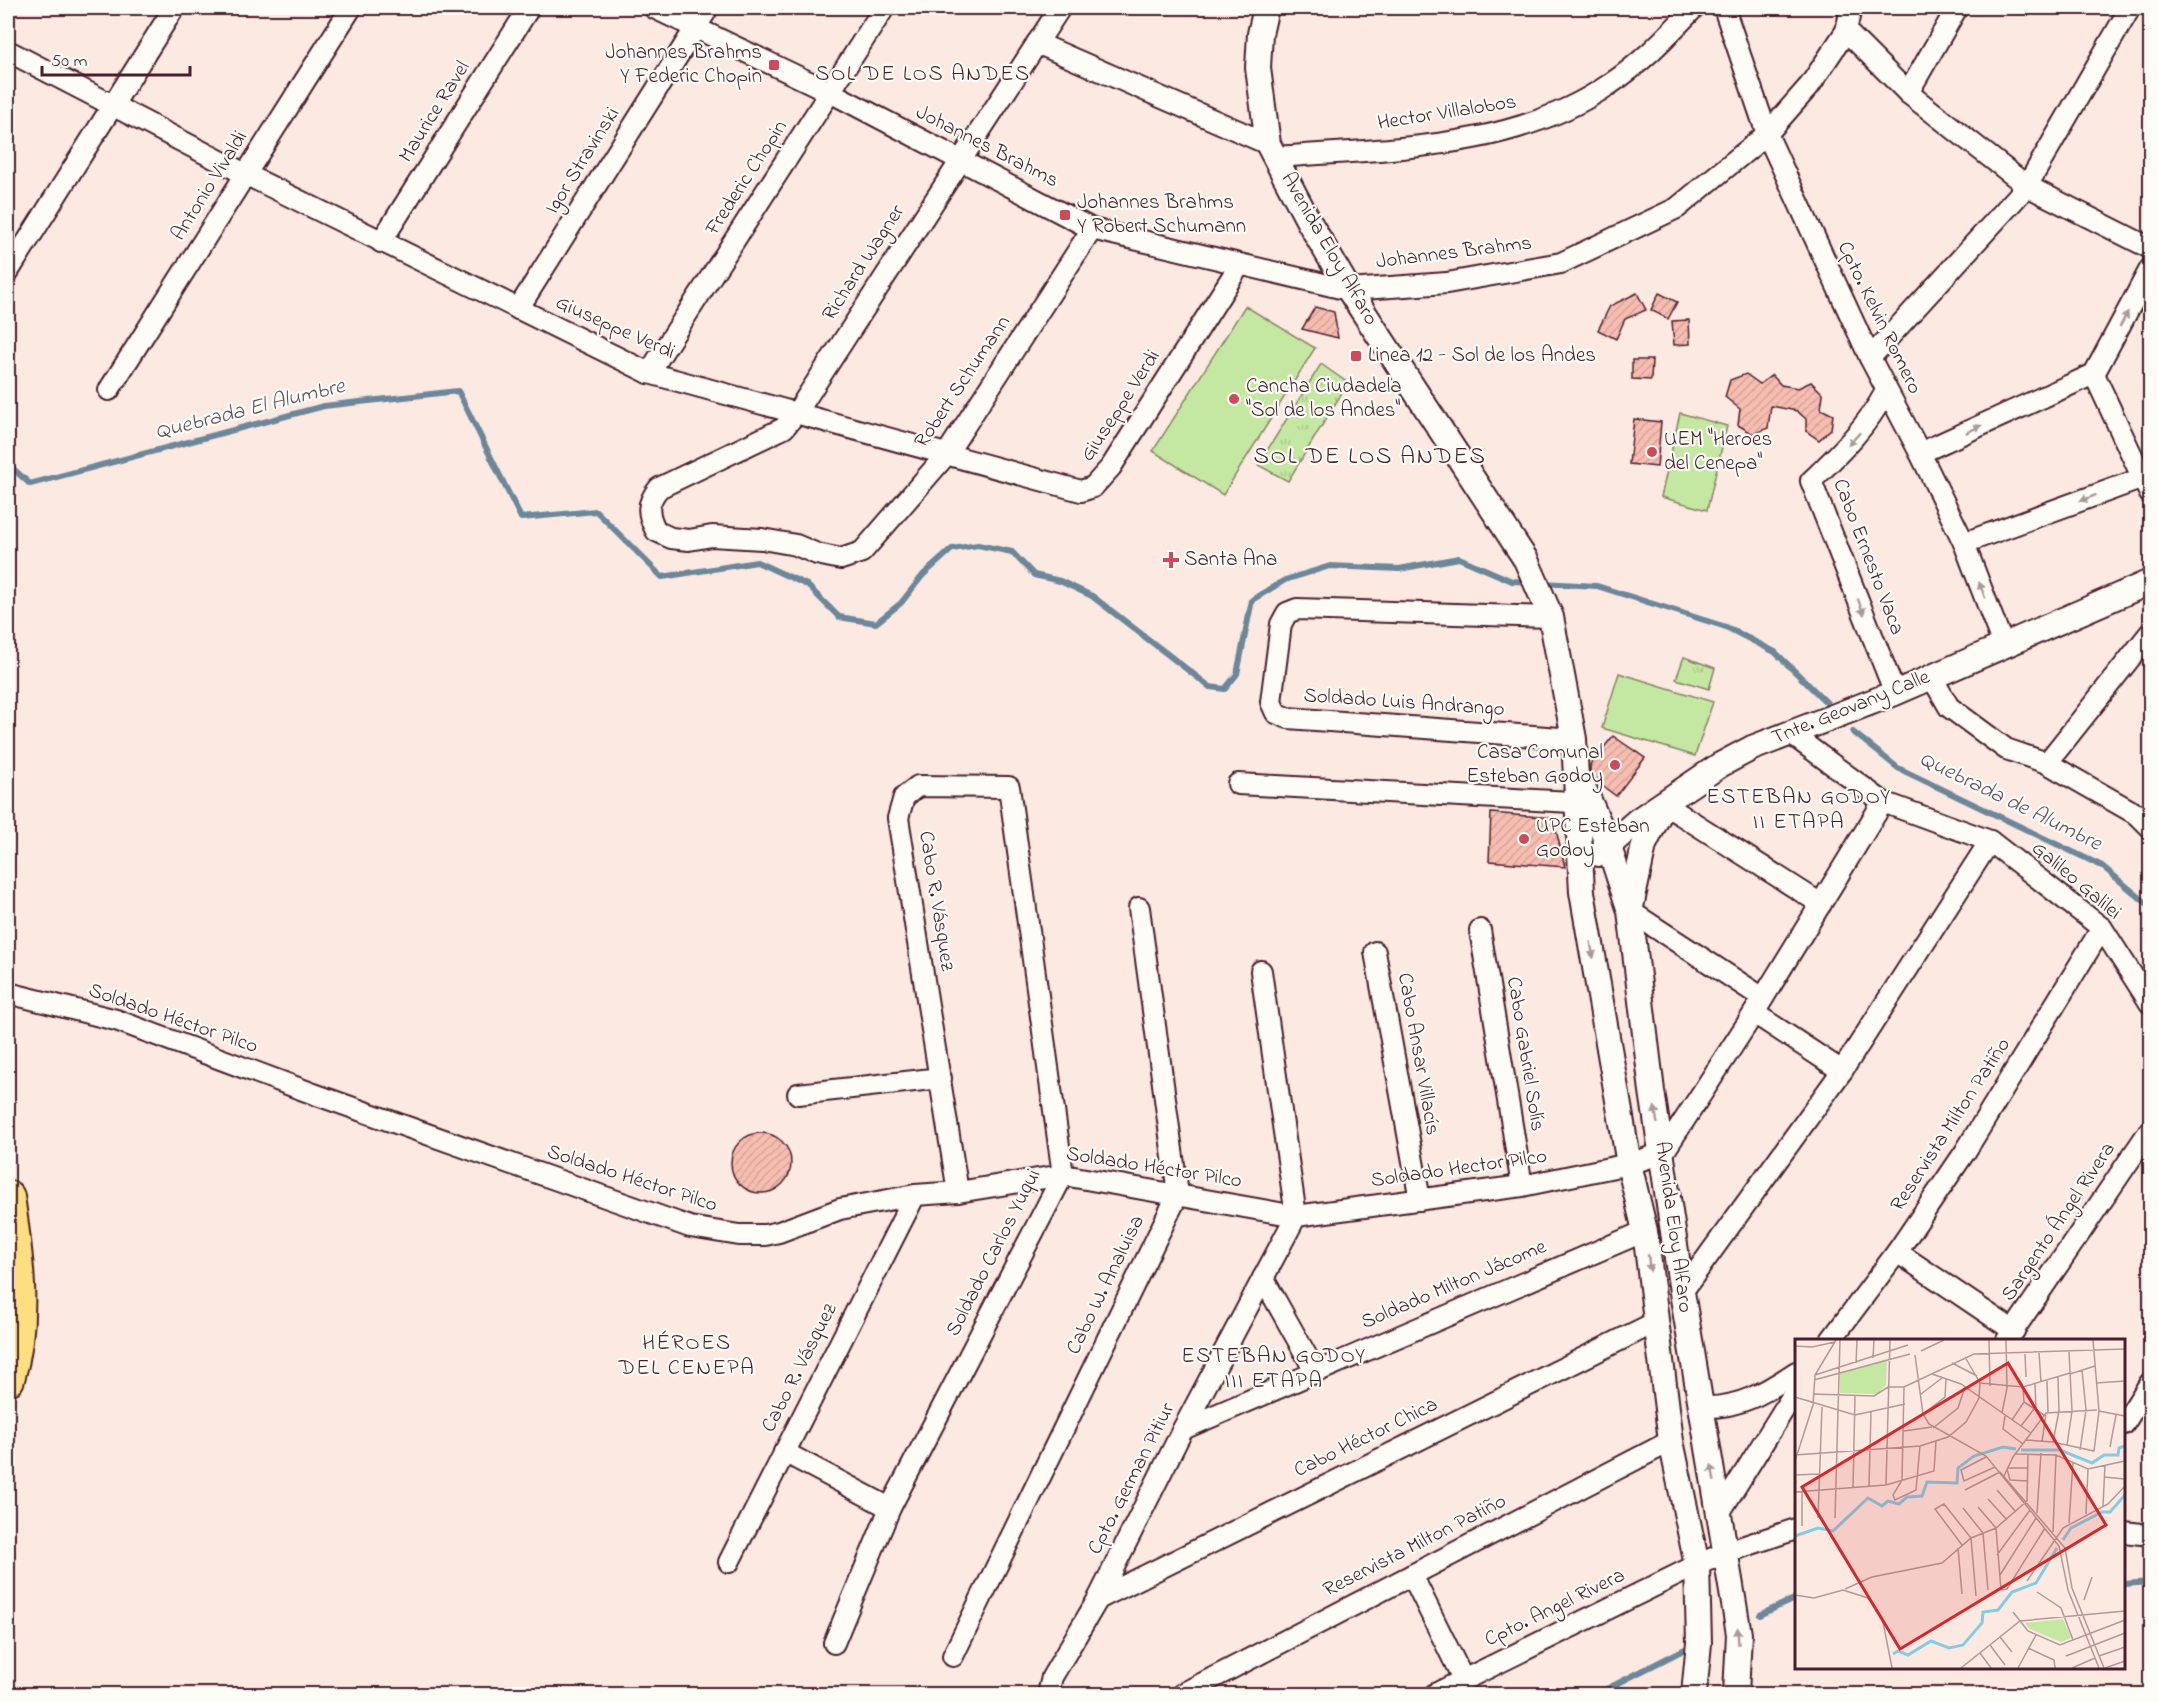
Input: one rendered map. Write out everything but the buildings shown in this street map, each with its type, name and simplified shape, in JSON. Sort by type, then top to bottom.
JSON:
[{"type":"highway","points":[[8,1197],[19,1294],[17,1331],[8,1379]]},
{"type":"street","points":[[8,272],[174,8]]},
{"type":"street","name":"Antonio Vivaldi","points":[[109,390],[351,8]]},
{"type":"street","name":"Maurice Ravel","points":[[381,242],[529,8]]},
{"type":"street","name":"Johannes Brahms","points":[[654,8],[830,92],[1092,229],[1239,266],[1349,290],[1447,283],[1561,262],[1677,208],[1767,134],[1810,85],[1846,31],[1851,8]]},
{"type":"street","name":"Igor Stravinski","points":[[518,309],[708,8]]},
{"type":"street","name":"Frederic Chopin","points":[[649,373],[884,8]]},
{"type":"street","name":"Richard Wagner","points":[[862,552],[841,559],[818,554],[796,545],[762,539],[712,536],[689,540],[671,538],[656,531],[647,513],[650,499],[659,488],[784,428],[798,412],[1059,8]]},
{"type":"street","name":"Avenida Eloy Alfaro","points":[[1266,8],[1260,34],[1258,68],[1272,150],[1309,222],[1349,290],[1526,560],[1548,609],[1574,739],[1575,767],[1583,803],[1582,892],[1629,1164],[1645,1231],[1671,1441],[1697,1565],[1700,1643],[1694,1695]]},
{"type":"street","name":"Hector Villalobos","points":[[1272,150],[1475,138],[1531,124],[1560,113],[1611,84],[1646,56],[1694,8]]},
{"type":"street","name":"Cpto. Kelvin Romero","points":[[1724,8],[1767,134],[1870,358],[1964,543],[2003,645]]},
{"type":"street","points":[[1908,93],[1957,8]]},
{"type":"street","points":[[1870,358],[2027,186],[2130,8]]},
{"type":"street","points":[[1846,31],[1908,93],[2027,186],[2151,248]]},
{"type":"street","points":[[1037,43],[1272,150]]},
{"type":"street","name":"Giuseppe Verdi","points":[[8,51],[245,174],[649,373],[1081,491],[1093,487],[1111,467],[1239,266]]},
{"type":"street","name":"Robert Schumann","points":[[862,552],[946,455],[1092,229]]},
{"type":"street","points":[[1920,453],[2094,374],[2151,269]]},
{"type":"street","points":[[1964,543],[2148,488],[2094,374]]},
{"type":"street","name":"Cabo Ernesto Vaca","points":[[1886,391],[1874,415],[1857,436],[1811,481],[1895,693]]},
{"type":"street","name":"Tnte. Geovany Calle","points":[[1630,911],[1644,844],[1664,804],[1720,765],[1752,748],[1895,693],[2151,582]]},
{"type":"street","name":"Soldado Luis Andrango","points":[[1548,609],[1296,609],[1287,613],[1281,624],[1271,702],[1276,713],[1288,718],[1574,739]]},
{"type":"street","points":[[2047,763],[2151,633]]},
{"type":"street","points":[[1931,676],[1949,707],[2006,749],[2047,763],[2146,815]]},
{"type":"street","name":"Galileo Galilei","points":[[1791,734],[1883,801],[1990,841],[2102,928],[2151,1002]]},
{"type":"street","points":[[1238,784],[1583,803]]},
{"type":"street","name":"Soldado Carlos Yuqui","points":[[834,1643],[890,1508],[1063,1175],[1009,787],[918,786],[904,797]]},
{"type":"street","name":"Cabo R. Vásquez","points":[[904,797],[898,818],[958,1192]]},
{"type":"street","points":[[1663,1153],[1758,1006],[1883,801]]},
{"type":"street","name":"Avenida Eloy Alfaro","points":[[1583,803],[1608,844],[1630,911],[1682,1292],[1739,1635],[1736,1695]]},
{"type":"street","points":[[1582,892],[1596,857],[1608,844],[1664,804],[1821,904]]},
{"type":"street","points":[[1682,1292],[1842,1071],[1990,841]]},
{"type":"street","points":[[1139,908],[1178,1194]]},
{"type":"street","points":[[1630,911],[1842,1071]]},
{"type":"street","name":"Reservista Milton Patiño","points":[[1832,1339],[1897,1252],[1965,1152],[2102,928]]},
{"type":"street","name":"Cabo Gabriel Solís","points":[[1480,930],[1522,1186]]},
{"type":"street","name":"Cabo Ansar Villacís","points":[[1375,951],[1420,1200]]},
{"type":"street","points":[[1261,971],[1296,1215]]},
{"type":"street","name":"Soldado Héctor Pilco","points":[[8,993],[116,1020],[314,1094],[690,1227],[728,1234],[765,1235],[840,1209],[915,1195],[958,1192],[1063,1175],[1296,1215]]},
{"type":"street","points":[[798,1094],[941,1078]]},
{"type":"street","name":"Sargento Ángel Rivera","points":[[2010,1336],[2151,1130]]},
{"type":"street","name":"Soldado Hector Pilco","points":[[1296,1215],[1522,1186],[1629,1164],[1663,1153]]},
{"type":"street","name":"Cabo W. Analuisa","points":[[953,1656],[1178,1194]]},
{"type":"street","name":"Cabo R. Vásquez","points":[[729,1562],[915,1195]]},
{"type":"street","name":"Cpto. German Pitiur","points":[[1048,1695],[1052,1677],[1098,1599],[1296,1215]]},
{"type":"street","name":"Soldado Milton Jácome","points":[[1184,1429],[1645,1231]]},
{"type":"street","points":[[1897,1252],[2010,1336]]},
{"type":"street","points":[[1263,1278],[1315,1371]]},
{"type":"street","name":"Cabo Héctor Chica","points":[[1098,1599],[1656,1322]]},
{"type":"street","points":[[1701,1407],[1722,1408],[1749,1401],[1795,1373]]},
{"type":"street","points":[[2125,1422],[2151,1383]]},
{"type":"street","points":[[1720,1512],[1795,1393]]},
{"type":"street","name":"Reservista Milton Patiño","points":[[1182,1695],[1671,1441]]},
{"type":"street","points":[[784,1452],[890,1508]]},
{"type":"street","name":"Cpto. Angel Rivera","points":[[1435,1695],[1697,1565],[1727,1552],[1795,1530]]},
{"type":"street","points":[[2125,1533],[2151,1535]]},
{"type":"street","points":[[1412,1575],[1464,1681]]},
{"type":"green space","name":"Cancha Ciudadela \"Sol de los Andes\"","points":[[1245,306],[1315,348],[1223,495],[1153,451]]},
{"type":"green space","points":[[1321,364],[1348,383],[1288,481],[1258,465]]},
{"type":"green space","points":[[1680,413],[1727,426],[1707,510],[1661,497]]},
{"type":"green space","points":[[1684,657],[1715,668],[1709,689],[1676,679]]},
{"type":"green space","points":[[1619,673],[1713,702],[1695,756],[1602,728]]},
{"type":"waterway","name":"Quebrada El Alumbre","points":[[8,464],[30,484],[324,406],[458,391],[521,518],[596,511],[662,577],[757,562],[807,585],[839,617],[876,623],[901,603],[923,575],[952,549],[978,545],[1012,552],[1034,575],[1060,581],[1092,596],[1210,687],[1225,689],[1237,674],[1252,600],[1285,580],[1330,566],[1399,569],[1459,558],[1512,581],[1529,582]]},
{"type":"waterway","name":"Quebrada de Alumbre","points":[[1542,583],[1597,586],[1726,627],[1775,652],[1827,703]]},
{"type":"waterway","name":"Quebrada de Alumbre","points":[[1853,732],[1898,768],[2102,866],[2150,906]]},
{"type":"waterway","points":[[2125,1584],[2150,1582]]},
{"type":"waterway","points":[[1760,1615],[1795,1598]]},
{"type":"waterway","points":[[1597,1694],[1687,1648]]},
{"type":"place","name":"Johannes Brahms Y Federic Chopin","points":[[774,65]]},
{"type":"place","name":"Johannes Brahms Y Robert Schumann","points":[[1065,215]]},
{"type":"place","name":"Linea 12 - Sol de los Andes","points":[[1356,356]]},
{"type":"place","name":"Cancha Ciudadela \"Sol de los Andes\"","points":[[1234,399]]},
{"type":"place","name":"UEM \"Heroes del Cenepa\"","points":[[1652,452]]},
{"type":"place","name":"Santa Ana","points":[[1171,560]]},
{"type":"place","name":"Casa Comunal Esteban Godoy","points":[[1615,765]]},
{"type":"place","name":"UPC Esteban Godoy","points":[[1524,839]]},
{"type":"district","name":"SOL DE LOS ANDES","points":[[923,75]]},
{"type":"district","name":"SOL DE LOS ANDES","points":[[1370,457]]},
{"type":"district","name":"ESTEBAN GODOY II ETAPA","points":[[1799,810]]},
{"type":"district","name":"HÉROES DEL CENEPA","points":[[687,1356]]},
{"type":"district","name":"ESTEBAN GODOY III ETAPA","points":[[1274,1370]]}]
